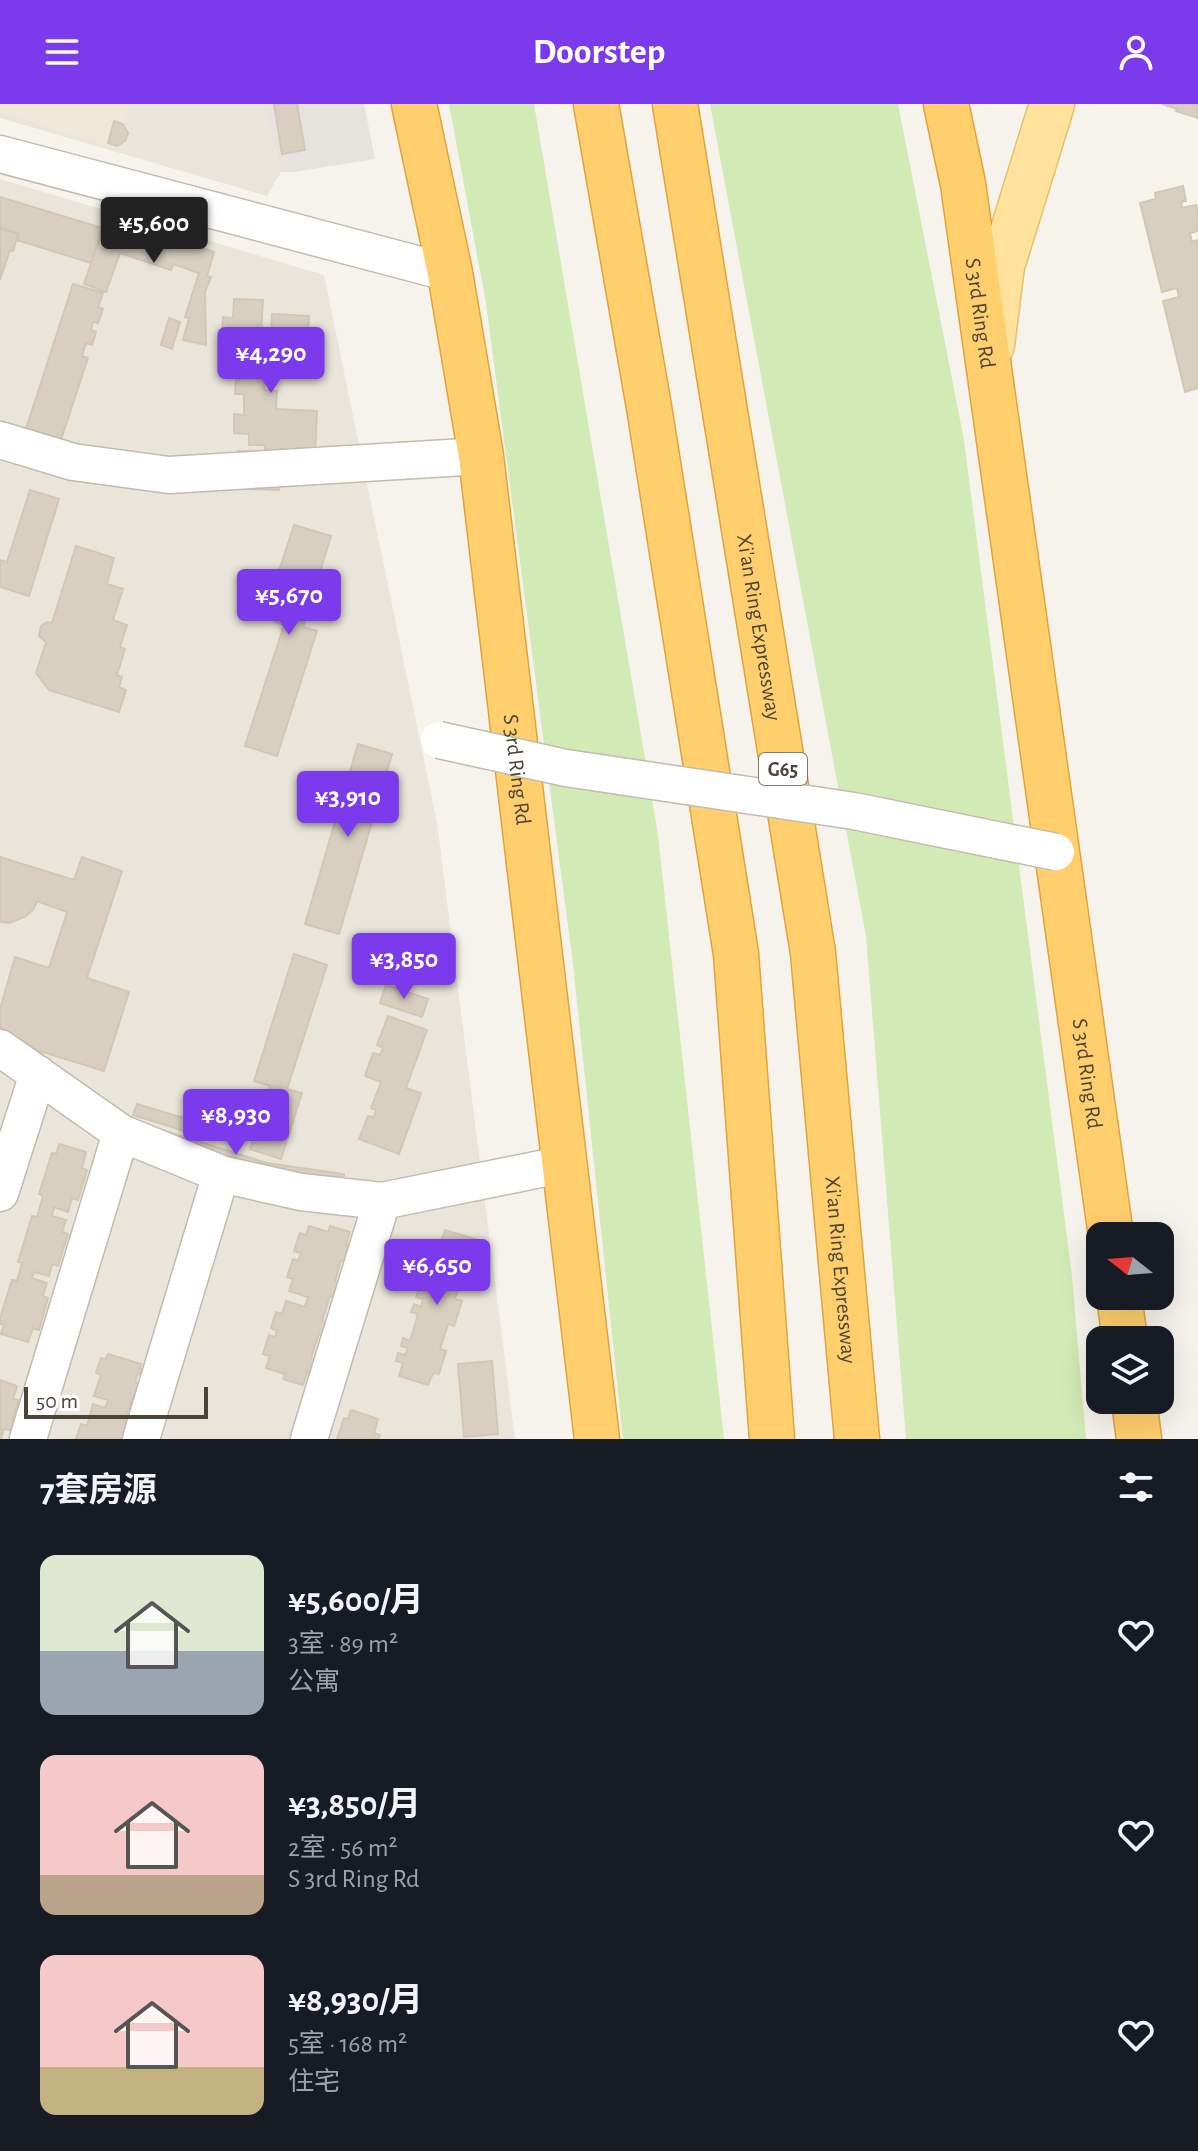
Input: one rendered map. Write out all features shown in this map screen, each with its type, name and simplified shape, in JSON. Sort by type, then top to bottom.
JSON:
[{"type":"highway","name":"S 3rd Ring Rd","points":[[414,104],[450,273],[481,456],[597,1439]]},
{"type":"highway","points":[[596,104],[649,407],[736,954],[772,1439]]},
{"type":"highway","name":"Xi'an Ring Expressway","points":[[675,104],[813,953],[857,1439]]},
{"type":"highway","name":"S 3rd Ring Rd","points":[[946,104],[963,184],[1109,1222]]},
{"type":"highway","points":[[1136,1414],[1139,1439]]},
{"type":"main road","points":[[989,367],[1002,266],[1052,104]]},
{"type":"street","points":[[0,154],[450,273]]},
{"type":"street","points":[[0,440],[73,462],[169,475],[481,456]]},
{"type":"street","points":[[439,740],[566,768],[854,811],[1056,852]]},
{"type":"street","points":[[0,1048],[121,1133],[221,1174],[301,1192],[382,1201],[565,1164]]},
{"type":"street","points":[[0,1193],[38,1074]]},
{"type":"street","points":[[28,1439],[121,1133]]},
{"type":"street","points":[[141,1439],[221,1174]]},
{"type":"street","points":[[309,1439],[382,1201]]},
{"type":"shaded area","points":[[0,104],[263,104],[281,172],[267,196],[0,118]]},
{"type":"shaded area","points":[[0,104],[129,104],[115,148],[0,112]]},
{"type":"shaded area","points":[[263,104],[364,104],[375,159],[281,172]]},
{"type":"shaded area","points":[[0,179],[324,275],[437,823],[515,1439],[0,1439]]},
{"type":"green space","points":[[449,104],[534,104],[658,835],[724,1439],[623,1439],[573,964],[486,303]]},
{"type":"green space","points":[[710,104],[898,104],[964,440],[1072,1276],[1086,1439],[906,1439],[866,936]]},
{"type":"building","points":[[274,104],[297,104],[305,150],[282,154]]},
{"type":"building","points":[[1162,104],[1198,104],[1198,118],[1176,111]]},
{"type":"building","points":[[114,121],[123,124],[128,133],[125,141],[117,146],[108,143]]},
{"type":"building","points":[[1183,186],[1186,201],[1181,202],[1182,208],[1196,205],[1198,214],[1198,231],[1190,233],[1192,242],[1198,240],[1198,388],[1185,392],[1163,301],[1179,297],[1177,288],[1162,292],[1140,203],[1156,199],[1155,193]]},
{"type":"building","points":[[0,197],[102,228],[91,263],[17,240],[19,233],[0,228]]},
{"type":"building","points":[[107,217],[214,252],[207,276],[211,277],[205,292],[206,345],[183,340],[189,318],[185,317],[199,273],[173,264],[171,270],[120,253],[106,292],[84,284]]},
{"type":"building","points":[[0,228],[18,234],[0,280]]},
{"type":"building","points":[[73,284],[103,293],[98,307],[103,309],[98,323],[93,322],[91,330],[96,332],[92,345],[86,343],[82,356],[88,358],[59,446],[24,435]]},
{"type":"building","points":[[234,299],[263,300],[261,334],[271,334],[272,314],[309,316],[306,378],[278,377],[278,370],[265,369],[264,390],[277,391],[276,409],[317,411],[314,478],[280,467],[279,490],[247,489],[248,472],[237,471],[238,451],[265,452],[265,445],[249,445],[249,434],[234,433],[234,414],[244,415],[244,394],[235,394],[236,373],[230,373],[230,352],[240,352],[240,336],[222,335],[223,317],[233,318]]},
{"type":"building","points":[[169,318],[180,322],[172,349],[161,345]]},
{"type":"building","points":[[30,490],[59,499],[29,596],[0,587],[0,560],[7,562]]},
{"type":"building","points":[[294,525],[331,536],[303,627],[317,631],[277,756],[245,746],[284,625],[275,622],[277,617],[265,614]]},
{"type":"building","points":[[76,546],[114,558],[107,584],[123,589],[113,620],[127,625],[120,647],[125,649],[117,675],[122,677],[119,687],[126,690],[119,712],[49,690],[36,673],[46,642],[39,636],[41,626],[52,623]]},
{"type":"building","points":[[358,744],[392,754],[339,934],[305,924]]},
{"type":"building","points":[[0,857],[74,880],[82,857],[122,871],[87,978],[129,992],[104,1071],[0,1039],[0,1009],[15,957],[49,968],[67,912],[37,901],[25,917],[9,923],[0,922]]},
{"type":"building","points":[[294,954],[327,965],[287,1089],[302,1093],[281,1159],[250,1149],[270,1086],[254,1081]]},
{"type":"building","points":[[386,985],[428,999],[422,1017],[380,1003]]},
{"type":"building","points":[[388,1016],[427,1030],[406,1088],[421,1093],[399,1154],[359,1139],[368,1116],[374,1117],[376,1110],[371,1108],[381,1082],[365,1076],[373,1053],[380,1055],[383,1048],[377,1045]]},
{"type":"building","points":[[137,1104],[207,1125],[204,1137],[133,1115]]},
{"type":"building","points":[[143,1124],[267,1163],[344,1174],[343,1188],[139,1139]]},
{"type":"building","points":[[59,1144],[86,1152],[82,1168],[87,1170],[78,1200],[72,1198],[68,1212],[54,1207],[52,1216],[66,1220],[62,1232],[68,1234],[58,1266],[52,1264],[49,1276],[34,1272],[32,1278],[47,1283],[43,1296],[48,1298],[39,1330],[33,1328],[28,1342],[1,1334],[4,1325],[0,1324],[0,1318],[12,1280],[17,1281],[22,1263],[18,1262],[32,1216],[37,1217],[43,1196],[39,1194],[52,1153],[56,1154]]},
{"type":"building","points":[[309,1226],[328,1232],[330,1226],[350,1232],[346,1245],[353,1247],[348,1262],[341,1260],[335,1281],[341,1283],[336,1298],[330,1296],[322,1321],[328,1323],[324,1336],[319,1334],[311,1358],[317,1360],[313,1372],[308,1371],[303,1385],[283,1379],[285,1374],[266,1368],[270,1356],[263,1354],[269,1335],[275,1337],[277,1331],[271,1328],[276,1312],[282,1314],[286,1301],[305,1307],[308,1297],[289,1291],[293,1279],[287,1277],[293,1259],[298,1261],[301,1253],[294,1251],[300,1233],[306,1235]]},
{"type":"building","points":[[445,1230],[475,1239],[471,1251],[478,1253],[470,1277],[463,1275],[455,1299],[462,1301],[454,1326],[448,1324],[440,1349],[446,1351],[439,1374],[433,1373],[428,1385],[399,1376],[403,1363],[396,1361],[398,1353],[405,1355],[408,1348],[401,1346],[403,1338],[410,1341],[418,1314],[411,1312],[414,1304],[421,1307],[423,1299],[416,1297],[419,1289],[425,1291],[433,1266],[426,1264],[429,1255],[436,1257],[438,1250],[432,1248],[435,1240],[441,1242]]},
{"type":"building","points":[[108,1354],[141,1364],[140,1369],[146,1370],[145,1375],[138,1373],[135,1382],[142,1384],[138,1398],[133,1396],[124,1422],[131,1424],[126,1439],[76,1439],[81,1424],[87,1426],[93,1404],[105,1408],[108,1400],[94,1396],[101,1375],[96,1373],[101,1358],[106,1359]]},
{"type":"building","points":[[492,1361],[498,1434],[464,1437],[458,1364]]},
{"type":"building","points":[[0,1380],[17,1386],[13,1399],[19,1400],[10,1430],[4,1429],[1,1439]]},
{"type":"building","points":[[351,1410],[378,1419],[374,1433],[380,1435],[378,1439],[337,1439],[344,1418],[348,1419]]}]
